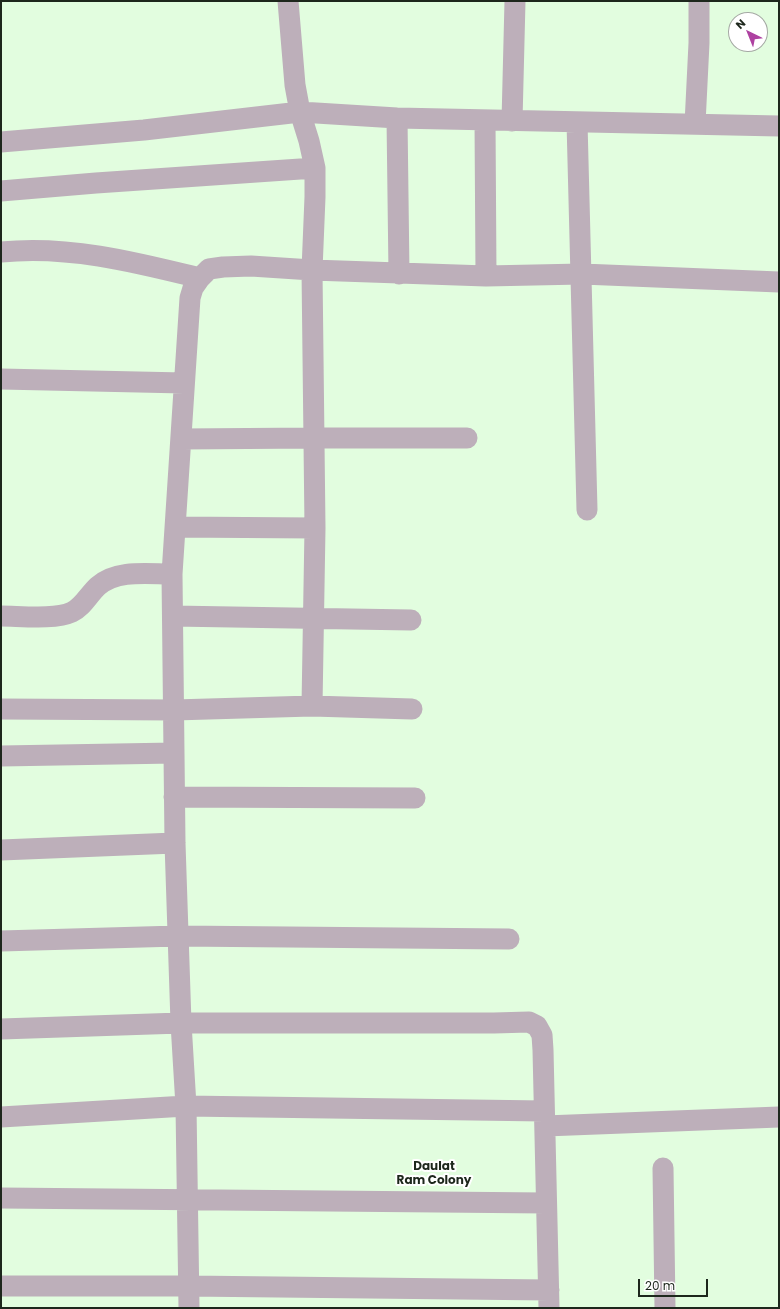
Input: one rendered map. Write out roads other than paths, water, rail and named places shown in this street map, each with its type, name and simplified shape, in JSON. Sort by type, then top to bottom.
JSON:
[{"type":"street","points":[[288,1],[295,85],[300,112],[315,168],[312,270],[315,528],[312,706]]},
{"type":"street","points":[[512,121],[515,1]]},
{"type":"street","points":[[695,124],[699,43],[699,1]]},
{"type":"street","points":[[1,142],[144,130],[300,112],[397,118],[779,126]]},
{"type":"street","points":[[397,118],[399,274]]},
{"type":"street","points":[[485,120],[486,276]]},
{"type":"street","points":[[578,122],[587,510]]},
{"type":"street","points":[[1,191],[315,168]]},
{"type":"street","points":[[1,252],[14,250],[63,251],[134,262],[200,278]]},
{"type":"street","points":[[189,1308],[186,1200],[186,1106],[181,1023],[175,843],[172,574],[190,298],[193,288],[209,269],[251,266],[399,274],[486,276],[582,274],[779,282]]},
{"type":"street","points":[[1,379],[184,383]]},
{"type":"street","points":[[181,439],[467,438]]},
{"type":"street","points":[[175,527],[315,528]]},
{"type":"street","points":[[1,616],[53,616],[64,614],[72,612],[81,606],[98,586],[105,580],[113,577],[132,574],[172,574]]},
{"type":"street","points":[[173,616],[411,620]]},
{"type":"street","points":[[1,709],[174,710],[312,706],[412,709]]},
{"type":"street","points":[[1,756],[174,753]]},
{"type":"street","points":[[174,797],[415,798]]},
{"type":"street","points":[[1,850],[175,843]]},
{"type":"street","points":[[1,941],[178,936],[510,939]]},
{"type":"street","points":[[1,1029],[181,1023],[529,1022],[537,1026],[542,1035],[549,1299],[188,1286],[1,1286]]},
{"type":"street","points":[[1,1117],[186,1106],[545,1119],[779,1117]]},
{"type":"street","points":[[663,1168],[665,1308]]},
{"type":"street","points":[[1,1198],[546,1203]]},
{"type":"district","name":"Daulat Ram Colony","points":[[434,1174]]}]
